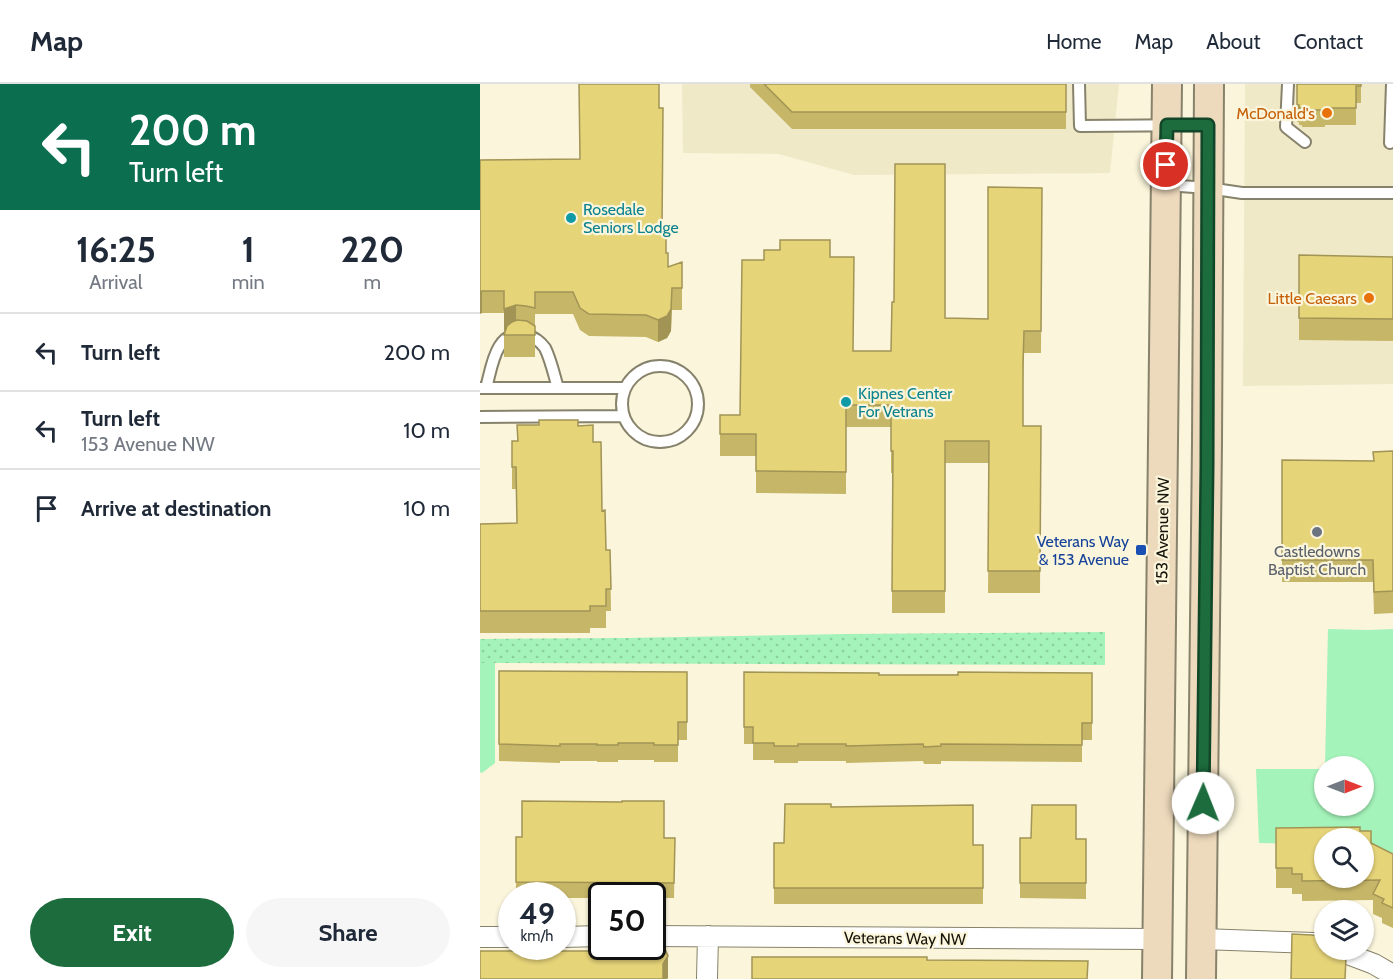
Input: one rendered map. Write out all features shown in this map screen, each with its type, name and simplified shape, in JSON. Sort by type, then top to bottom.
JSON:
[{"type":"main road","name":"153 Avenue NW","points":[[1157,979],[1167,84]]},
{"type":"main road","points":[[1201,979],[1209,84]]},
{"type":"street","name":"Veterans Way NW","points":[[666,936],[1157,939]]},
{"type":"street","points":[[707,979],[708,936]]},
{"type":"street","points":[[480,937],[498,937]]},
{"type":"street","points":[[1202,939],[1314,943]]},
{"type":"street","points":[[1354,960],[1374,972],[1393,975]]},
{"type":"lane","points":[[1079,84],[1080,126],[1208,125]]},
{"type":"lane","points":[[1288,84],[1286,127],[1305,142]]},
{"type":"lane","points":[[1390,143],[1392,84]]},
{"type":"lane","points":[[1166,185],[1208,188],[1242,194],[1393,193]]},
{"type":"lane","points":[[558,388],[544,347],[538,340],[521,334],[506,338],[501,344],[483,388],[558,388],[625,388]]},
{"type":"lane","points":[[652,366],[676,369],[687,376],[694,386],[698,398],[698,410],[694,421],[678,437],[655,442],[645,439],[628,426],[624,416],[622,398],[625,388],[641,370],[652,366]]},
{"type":"lane","points":[[480,417],[624,416]]},
{"type":"shaded area","points":[[682,84],[1119,84],[1110,173],[854,175],[779,154],[683,153]]},
{"type":"shaded area","points":[[1245,84],[1393,84],[1393,384],[1243,386]]},
{"type":"green space","points":[[1328,629],[1393,629],[1393,864],[1374,847],[1374,828],[1314,828],[1314,844],[1259,843],[1256,769],[1314,769],[1314,816],[1374,816],[1374,756],[1325,756]]},
{"type":"green space","points":[[1105,632],[1105,665],[480,663],[480,639]]},
{"type":"green space","points":[[480,663],[495,663],[495,763],[482,773],[480,772]]},
{"type":"building","name":"Rosedale Seniors Lodge","points":[[579,84],[659,84],[659,108],[663,108],[662,232],[666,232],[668,267],[682,262],[682,288],[672,288],[671,309],[667,316],[658,320],[646,315],[589,314],[580,308],[573,292],[535,292],[535,308],[516,305],[504,309],[504,291],[480,292],[480,160],[580,159]]},
{"type":"building","points":[[764,84],[1066,84],[1066,112],[792,112]]},
{"type":"building","points":[[1297,84],[1361,84],[1361,86],[1356,86],[1356,108],[1302,110],[1297,105]]},
{"type":"building","name":"Kipnes Center For Vetrans","points":[[895,164],[945,164],[945,318],[988,319],[988,187],[1042,188],[1041,331],[1024,331],[1023,364],[1023,426],[1041,426],[1040,571],[988,571],[989,441],[945,441],[945,591],[892,591],[891,405],[846,405],[846,472],[756,471],[756,434],[720,434],[720,415],[740,415],[742,260],[764,260],[764,250],[780,250],[780,240],[830,240],[830,257],[854,257],[853,351],[891,351],[892,302],[894,302]]},
{"type":"building","points":[[1299,255],[1393,257],[1393,319],[1299,318]]},
{"type":"building","points":[[517,320],[527,321],[535,326],[535,335],[504,335],[507,326]]},
{"type":"building","points":[[539,420],[578,420],[578,426],[593,425],[593,442],[601,442],[602,511],[605,510],[606,550],[610,550],[611,589],[606,589],[606,606],[590,606],[590,611],[480,611],[480,524],[517,523],[516,467],[512,467],[512,441],[518,441],[517,425],[539,425]]},
{"type":"building","points":[[1393,451],[1393,591],[1374,592],[1373,560],[1282,560],[1282,460],[1374,461],[1373,452]]},
{"type":"building","points":[[499,671],[687,672],[687,722],[678,722],[678,745],[654,745],[654,743],[560,744],[560,746],[499,744]]},
{"type":"building","points":[[744,672],[879,673],[879,675],[958,675],[958,672],[1092,673],[1092,723],[1082,723],[1082,745],[941,744],[941,746],[924,747],[923,744],[774,746],[774,743],[753,743],[753,727],[744,727]]},
{"type":"building","points":[[522,801],[664,801],[664,838],[675,838],[674,883],[516,882],[516,837],[522,837]]},
{"type":"building","points":[[785,804],[831,804],[831,807],[973,805],[973,845],[983,845],[983,888],[774,888],[774,843],[784,843]]},
{"type":"building","points":[[1032,805],[1076,805],[1076,839],[1086,839],[1086,883],[1020,883],[1020,838],[1031,838]]},
{"type":"building","points":[[1360,827],[1314,828],[1314,881],[1302,881],[1302,874],[1292,874],[1292,868],[1276,868],[1276,828]]},
{"type":"building","points":[[1374,844],[1393,854],[1393,908],[1382,903],[1384,899],[1373,894],[1380,880],[1374,880]]},
{"type":"building","points":[[1292,934],[1314,935],[1314,960],[1346,960],[1345,979],[1291,979]]},
{"type":"building","points":[[480,951],[498,951],[498,960],[576,960],[576,951],[588,951],[588,960],[666,960],[663,964],[663,979],[480,979]]},
{"type":"building","points":[[752,957],[927,957],[927,960],[1088,961],[1087,979],[752,979]]},
{"type":"place","name":"McDonald's","points":[[1327,113]]},
{"type":"place","name":"Rosedale Seniors Lodge","points":[[571,218]]},
{"type":"place","name":"Little Caesars","points":[[1369,298]]},
{"type":"place","name":"Kipnes Center For Vetrans","points":[[846,402]]},
{"type":"place","name":"Castledowns Baptist Church","points":[[1317,532]]},
{"type":"place","name":"Veterans Way & 153 Avenue","points":[[1141,550]]},
{"type":"route","points":[[1166,165],[1167,125],[1208,125],[1203,803]]}]
